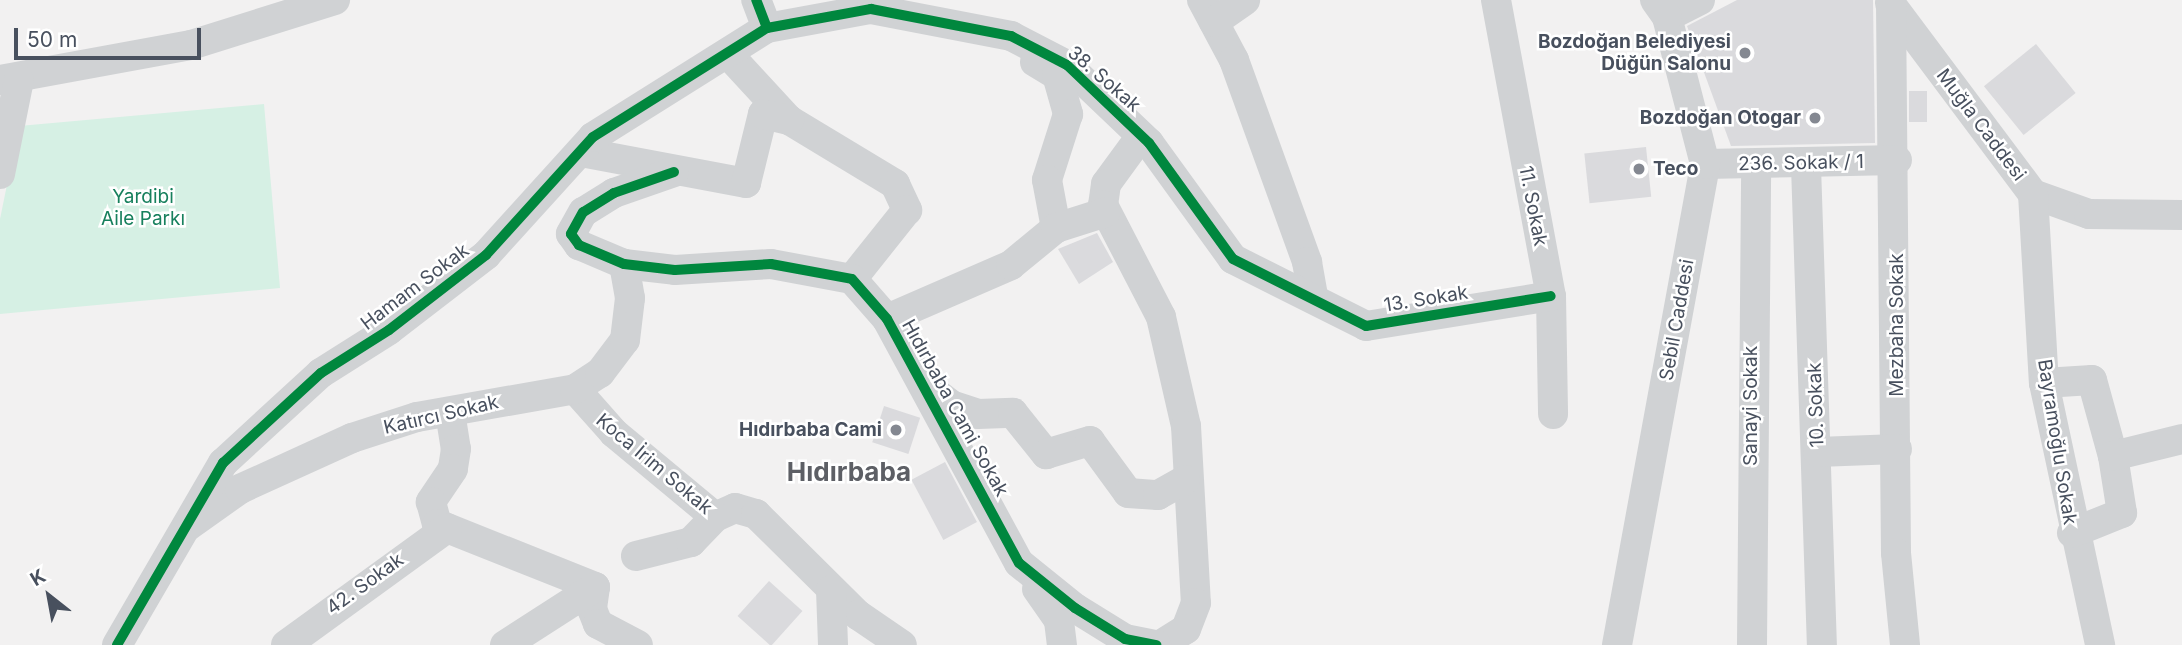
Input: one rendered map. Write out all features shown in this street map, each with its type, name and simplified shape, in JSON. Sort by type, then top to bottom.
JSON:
[{"type":"street","points":[[0,174],[10,80],[269,11],[335,0]]},
{"type":"street","points":[[756,0],[767,28]]},
{"type":"street","points":[[1245,0],[1208,11],[1282,188],[1313,297]]},
{"type":"street","name":"11. Sokak","points":[[1496,0],[1551,296],[1553,414]]},
{"type":"street","points":[[1661,9],[1700,0]]},
{"type":"street","name":"Mezbaha Sokak","points":[[1890,2],[1897,160],[1896,553],[1905,645]]},
{"type":"street","name":"Muğla Caddesi","points":[[1890,2],[2033,194],[2089,214],[2182,215]]},
{"type":"street","name":"38. Sokak","points":[[767,28],[871,9],[958,10],[1011,36],[1067,65],[1141,136],[1233,259],[1313,297]]},
{"type":"street","name":"Sebil Caddesi","points":[[1617,645],[1705,164],[1661,9]]},
{"type":"street","points":[[958,10],[1056,75],[1068,114],[1047,180],[1056,228]]},
{"type":"street","name":"Hamam Sokak","points":[[117,645],[223,463],[264,423],[321,373],[486,255],[580,152],[611,123],[767,28]]},
{"type":"street","points":[[674,172],[614,192],[583,212],[571,234],[579,245],[624,264],[675,270],[771,264],[852,279],[906,210],[895,184],[789,120],[728,54]]},
{"type":"street","points":[[580,152],[635,158],[674,172],[746,183],[763,114],[789,120]]},
{"type":"street","points":[[887,319],[1012,265],[1056,228],[1106,212],[1106,184],[1141,136]]},
{"type":"street","name":"236. Sokak / 1","points":[[1705,164],[1806,166],[1897,160]]},
{"type":"street","name":"Sanayi Sokak","points":[[1752,645],[1756,166]]},
{"type":"street","name":"10. Sokak","points":[[1806,166],[1818,452],[1822,645]]},
{"type":"street","name":"Bayramoğlu Sokak","points":[[2033,194],[2044,383],[2072,533],[2100,645]]},
{"type":"street","name":"Hıdırbaba Cami Sokak","points":[[852,279],[887,319],[1019,563],[1075,608],[1125,639],[1158,645],[1186,629],[1196,603],[1185,480],[1186,426],[1161,317],[1106,212]]},
{"type":"street","name":"Katırcı Sokak","points":[[183,529],[240,489],[297,462],[417,417],[575,389],[600,373],[625,340],[630,298],[624,264]]},
{"type":"street","name":"13. Sokak","points":[[1313,297],[1366,326],[1551,296]]},
{"type":"street","points":[[2044,383],[2092,380],[2113,456],[2122,513],[2072,533]]},
{"type":"street","points":[[924,384],[969,411],[1013,413],[1046,454],[1090,441],[1128,493],[1158,495],[1185,480]]},
{"type":"street","name":"Koca İrim Sokak","points":[[575,389],[614,433],[715,517],[735,508],[756,514],[831,590],[902,645]]},
{"type":"street","points":[[450,412],[453,469],[431,502],[437,524],[595,587]]},
{"type":"street","points":[[2113,456],[2182,439]]},
{"type":"street","points":[[1818,452],[1897,449]]},
{"type":"street","points":[[636,556],[691,542],[715,517]]},
{"type":"street","name":"42. Sokak","points":[[286,645],[446,528]]},
{"type":"street","points":[[1019,563],[1059,621],[1062,645]]},
{"type":"street","points":[[505,645],[595,587]]},
{"type":"street","points":[[595,587],[592,610],[598,624],[638,645]]},
{"type":"street","points":[[831,590],[833,645]]},
{"type":"green space","name":"Yardibi Aile Parkı","points":[[264,104],[280,288],[0,314],[0,219],[19,126]]},
{"type":"building","points":[[1737,0],[1873,0],[1875,143],[1731,146],[1687,26]]},
{"type":"building","points":[[2036,44],[2076,93],[2024,135],[1984,86]]},
{"type":"building","points":[[1909,91],[1927,91],[1927,122],[1909,122]]},
{"type":"building","points":[[1646,147],[1651,197],[1590,203],[1584,153]]},
{"type":"building","points":[[1097,233],[1113,262],[1079,284],[1058,249]]},
{"type":"building","name":"Hıdırbaba Cami","points":[[884,406],[920,418],[908,454],[872,442]]},
{"type":"building","points":[[945,462],[977,522],[943,540],[911,480]]},
{"type":"building","points":[[769,581],[802,611],[772,645],[738,616]]},
{"type":"cycle path","points":[[117,645],[223,463],[321,373],[389,330],[486,255],[593,137],[767,28],[756,0]]},
{"type":"cycle path","points":[[767,28],[871,9],[1011,36],[1067,65],[1149,143],[1233,259],[1366,326],[1551,296]]},
{"type":"cycle path","points":[[674,172],[614,193],[583,212],[571,234],[579,245],[624,264],[675,270],[771,264],[852,279],[887,319],[1019,563],[1075,608],[1125,639],[1156,645]]},
{"type":"place","name":"Bozdoğan Belediyesi Düğün Salonu","points":[[1745,53]]},
{"type":"place","name":"Bozdoğan Otogar","points":[[1815,118]]},
{"type":"place","name":"Teco","points":[[1639,169]]},
{"type":"place","name":"Hıdırbaba Cami","points":[[896,430]]},
{"type":"district","name":"Hıdırbaba","points":[[849,472]]}]
